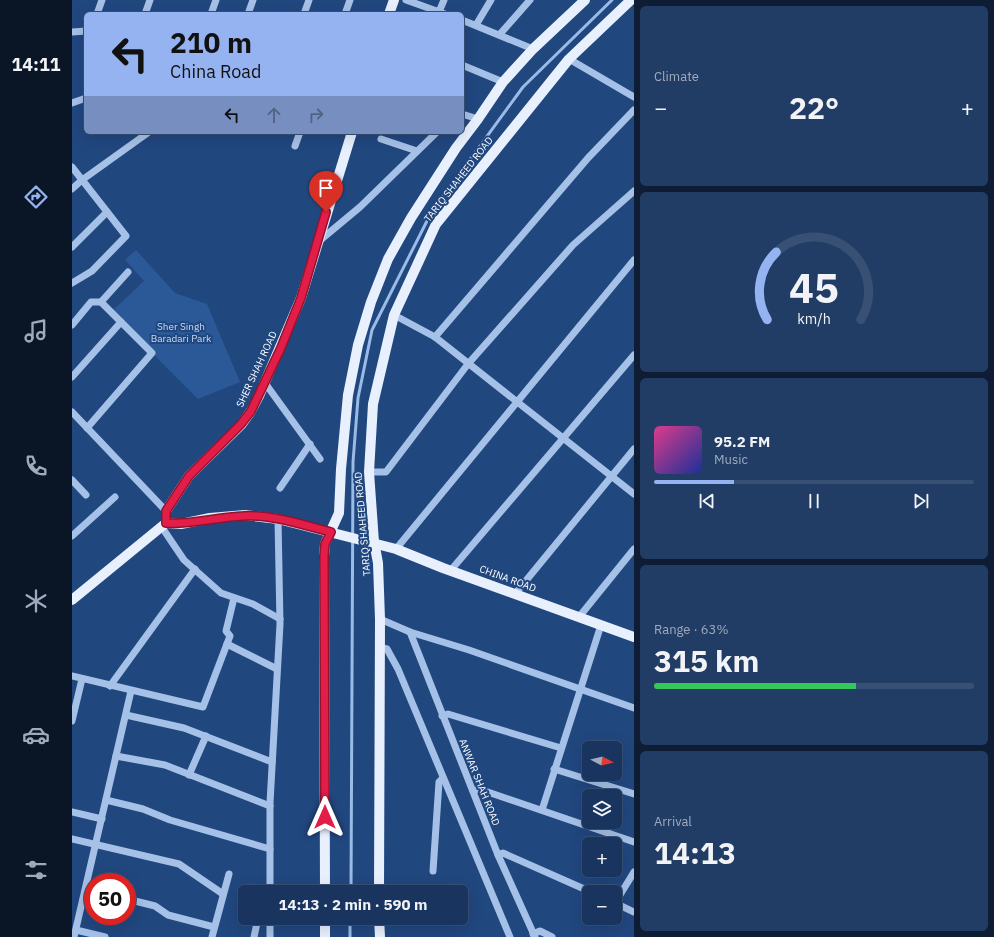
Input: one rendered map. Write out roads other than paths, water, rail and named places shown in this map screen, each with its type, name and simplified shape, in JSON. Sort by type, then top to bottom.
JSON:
[{"type":"main road","points":[[390,12],[394,0]]},
{"type":"main road","name":"TARIQ SHAHEED ROAD","points":[[325,885],[324,556],[325,544],[339,513],[341,469],[348,395],[358,345],[371,302],[388,259],[411,218],[456,148],[503,82],[533,49],[585,0]]},
{"type":"main road","name":"TARIQ SHAHEED ROAD","points":[[379,885],[380,619],[378,563],[369,541],[369,472],[373,404],[394,315],[436,224],[569,59],[631,0]]},
{"type":"main road","name":"SHER SHAH ROAD","points":[[166,511],[189,476],[241,424],[251,411],[301,298],[351,134]]},
{"type":"main road","points":[[164,524],[166,511]]},
{"type":"main road","points":[[72,600],[164,524],[181,524],[210,518],[245,516],[278,519],[331,532]]},
{"type":"main road","name":"CHINA ROAD","points":[[331,532],[396,549],[601,625],[633,634]]},
{"type":"main road","points":[[325,925],[325,937]]},
{"type":"main road","points":[[379,925],[380,937]]},
{"type":"street","points":[[98,12],[102,0]]},
{"type":"street","points":[[146,12],[150,0]]},
{"type":"street","points":[[212,12],[216,0]]},
{"type":"street","points":[[249,12],[253,0]]},
{"type":"street","points":[[305,12],[309,0]]},
{"type":"street","points":[[346,12],[350,0]]},
{"type":"street","points":[[406,0],[438,12]]},
{"type":"street","points":[[441,12],[444,0]]},
{"type":"street","points":[[476,25],[491,0]]},
{"type":"street","points":[[500,34],[530,0]]},
{"type":"street","points":[[464,21],[500,34],[533,49]]},
{"type":"street","points":[[72,32],[84,31]]},
{"type":"street","points":[[569,59],[634,97]]},
{"type":"street","points":[[464,66],[503,82]]},
{"type":"street","points":[[72,103],[84,99]]},
{"type":"street","points":[[435,337],[588,158],[634,110]]},
{"type":"street","points":[[464,115],[478,119]]},
{"type":"street","points":[[72,189],[82,180],[146,134]]},
{"type":"street","points":[[295,146],[299,134]]},
{"type":"street","points":[[318,242],[360,207],[435,134]]},
{"type":"street","points":[[381,139],[417,152]]},
{"type":"street","points":[[72,167],[126,236],[92,271],[72,283]]},
{"type":"street","points":[[369,472],[386,472],[468,364],[573,245],[634,192]]},
{"type":"street","points":[[72,247],[107,212]]},
{"type":"street","points":[[396,549],[634,260]]},
{"type":"street","points":[[101,302],[128,272]]},
{"type":"street","points":[[72,326],[91,302],[101,302],[152,353],[87,428]]},
{"type":"street","points":[[394,315],[435,337],[634,494]]},
{"type":"street","points":[[72,377],[121,322]]},
{"type":"street","points":[[451,570],[634,355]]},
{"type":"street","points":[[265,382],[320,459]]},
{"type":"street","points":[[72,412],[166,511]]},
{"type":"street","points":[[280,488],[310,444]]},
{"type":"street","points":[[515,594],[634,449]]},
{"type":"street","points":[[72,480],[86,495]]},
{"type":"street","points":[[72,536],[115,497]]},
{"type":"street","points":[[270,885],[270,806],[280,619],[278,519]]},
{"type":"street","points":[[164,524],[184,560],[221,593],[253,604],[280,619]]},
{"type":"street","points":[[579,617],[634,549]]},
{"type":"street","points":[[110,686],[195,569]]},
{"type":"street","points":[[72,676],[203,707],[230,636],[226,631],[234,598]]},
{"type":"street","points":[[380,619],[410,632],[469,650],[634,708]]},
{"type":"street","points":[[542,810],[601,625]]},
{"type":"street","name":"ANWAR SHAH ROAD","points":[[410,632],[498,855],[534,935]]},
{"type":"street","points":[[227,644],[278,669]]},
{"type":"street","points":[[379,647],[387,649],[398,669],[510,937]]},
{"type":"street","points":[[72,721],[82,678]]},
{"type":"street","points":[[89,873],[131,691]]},
{"type":"street","points":[[442,716],[448,714],[561,748]]},
{"type":"street","points":[[126,715],[184,728],[272,762]]},
{"type":"street","points":[[189,775],[206,736]]},
{"type":"street","points":[[116,756],[165,766],[270,806]]},
{"type":"street","points":[[554,769],[634,794]]},
{"type":"street","points":[[433,871],[439,782],[443,778]]},
{"type":"street","points":[[473,791],[478,789],[634,842]]},
{"type":"street","points":[[106,800],[143,809],[170,820],[270,849]]},
{"type":"street","points":[[72,812],[102,819]]},
{"type":"street","points":[[72,839],[179,864],[223,894]]},
{"type":"street","points":[[498,855],[503,854],[582,888]]},
{"type":"street","points":[[622,892],[634,872]]},
{"type":"street","points":[[212,937],[229,874]]},
{"type":"street","points":[[84,893],[75,933],[105,937]]},
{"type":"street","points":[[136,901],[155,906],[168,915],[214,927]]},
{"type":"street","points":[[622,906],[634,912]]},
{"type":"street","points":[[254,937],[257,925]]},
{"type":"street","points":[[270,925],[270,937]]},
{"type":"street","points":[[534,935],[540,931],[552,937]]},
{"type":"waterway","points":[[351,885],[353,462],[358,398],[372,330],[431,213],[523,87],[612,0]]},
{"type":"waterway","points":[[350,925],[350,937]]},
{"type":"park label","name":"Sher Singh Baradari Park","points":[[181,332]]}]
